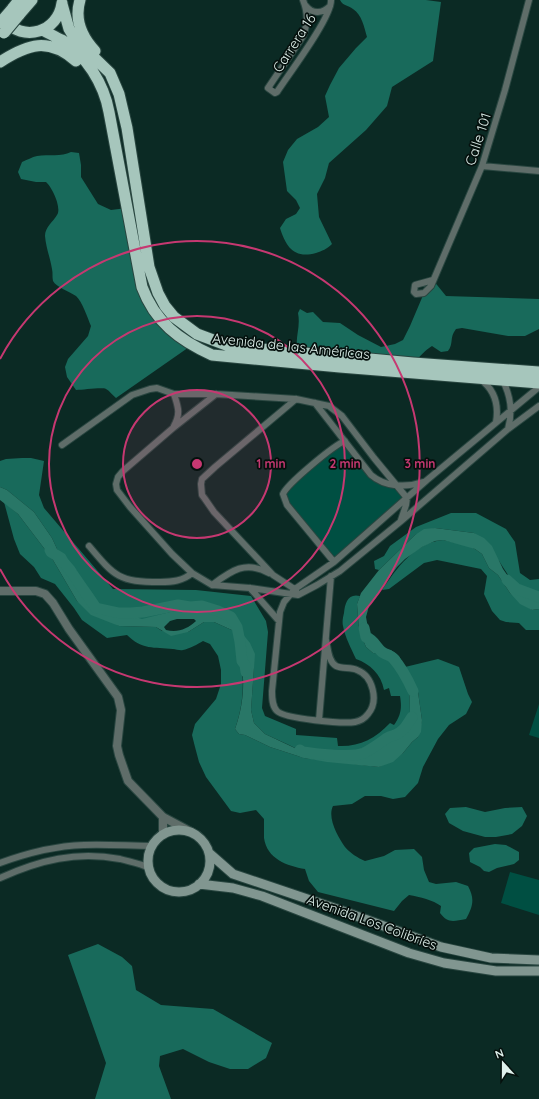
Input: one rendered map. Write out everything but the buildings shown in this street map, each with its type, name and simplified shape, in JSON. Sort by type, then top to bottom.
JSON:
[{"type":"highway","points":[[1,31],[17,8],[32,0]]},
{"type":"highway","points":[[80,0],[77,12],[81,31],[110,73]]},
{"type":"highway","points":[[0,15],[12,28],[30,33],[42,30],[54,22],[60,13],[63,1]]},
{"type":"highway","name":"Avenida de las Américas","points":[[63,1],[69,29],[75,39],[110,73],[119,94],[127,128],[149,268],[158,293],[165,306],[174,317],[196,334],[229,346],[482,373]]},
{"type":"highway","name":"Avenida de las Américas","points":[[42,30],[63,41],[75,51],[86,63],[99,82],[108,106],[142,287],[151,308],[174,334],[212,355],[340,367],[482,373],[539,372]]},
{"type":"highway","points":[[0,61],[30,33]]},
{"type":"highway","points":[[0,61],[25,48],[38,46],[60,49],[99,82]]},
{"type":"highway","points":[[482,373],[497,375],[502,379],[539,383]]},
{"type":"main road","points":[[183,830],[193,833],[203,841],[209,853],[209,870],[205,878],[191,889],[183,891],[174,891],[165,888],[152,876],[149,868],[148,861],[152,846],[163,835],[172,831],[183,830]]},
{"type":"main road","name":"Avenida Los Colibríes","points":[[209,853],[233,874],[340,910],[441,947],[491,958],[539,960]]},
{"type":"main road","name":"Avenida Los Colibríes","points":[[199,884],[233,888],[262,896],[409,953],[444,963],[496,971],[539,971]]},
{"type":"street","name":"Calle 101","points":[[432,280],[482,166],[505,90],[529,0]]},
{"type":"street","points":[[304,2],[307,8],[315,12],[324,11],[330,3]]},
{"type":"street","name":"Carrera 16","points":[[304,2],[308,19],[306,30],[268,88],[276,93],[326,16],[330,3]]},
{"type":"street","points":[[482,166],[539,171]]},
{"type":"street","points":[[482,373],[495,397],[497,414],[496,422]]},
{"type":"street","points":[[502,379],[510,399],[511,419],[508,429]]},
{"type":"street","points":[[326,640],[330,657],[336,666],[355,669],[361,672],[366,677],[373,689],[374,702],[372,708],[367,715],[357,722],[346,723],[282,715],[273,704],[272,691],[279,621],[280,612],[284,602],[293,591],[334,562],[427,480],[539,387]]},
{"type":"street","points":[[62,445],[132,395],[150,389],[157,388],[174,394],[216,394],[296,399],[329,406],[342,416],[406,498],[406,505],[400,522]]},
{"type":"street","points":[[173,428],[178,418],[179,410],[174,394]]},
{"type":"street","points":[[216,394],[173,428],[123,471],[116,484],[117,490],[172,554],[192,573],[212,585],[293,591]]},
{"type":"street","points":[[296,399],[215,467],[202,479],[201,484],[202,495],[214,512],[273,575],[293,591],[300,594],[331,576],[351,562],[508,429],[539,406]]},
{"type":"street","points":[[315,403],[371,474],[376,479],[388,484],[406,498]]},
{"type":"street","points":[[474,440],[483,450]]},
{"type":"street","points":[[334,562],[287,505],[283,494],[286,488],[336,445],[345,441]]},
{"type":"street","points":[[440,469],[449,480]]},
{"type":"street","points":[[388,484],[412,485],[427,480]]},
{"type":"street","points":[[90,546],[111,571],[121,577],[133,581],[146,583],[173,582],[188,577],[192,573]]},
{"type":"street","points":[[334,562],[351,562]]},
{"type":"street","points":[[212,585],[236,569],[254,568],[273,575]]},
{"type":"street","points":[[319,720],[331,576]]},
{"type":"street","points":[[250,588],[279,621]]},
{"type":"street","points":[[0,591],[36,590],[45,594],[53,603],[69,629],[118,697],[122,710],[117,746],[128,781],[163,817],[193,833]]},
{"type":"street","points":[[163,817],[163,835]]},
{"type":"street","points":[[0,863],[25,854],[49,848],[84,845],[152,846]]},
{"type":"street","points":[[0,878],[36,863],[80,856],[105,857],[139,863],[149,868]]},
{"type":"shaded area","points":[[340,0],[426,0],[441,2],[433,61],[392,87],[387,106],[366,130],[329,163],[325,178],[317,194],[319,217],[332,244],[324,250],[316,253],[302,254],[297,253],[288,246],[280,228],[286,219],[296,214],[300,208],[296,200],[287,191],[283,162],[288,150],[297,139],[318,127],[329,117],[325,96],[330,85],[339,68],[367,37],[359,14]]},
{"type":"shaded area","points":[[71,152],[79,153],[81,177],[98,204],[111,210],[127,208],[147,301],[192,345],[116,398],[104,388],[76,390],[67,377],[65,367],[68,359],[88,336],[91,326],[78,298],[53,281],[45,233],[58,212],[57,203],[53,193],[46,182],[21,179],[18,172],[22,162],[33,157],[41,155],[67,154]]},
{"type":"shaded area","points":[[433,280],[446,296],[539,299],[539,329],[525,336],[508,336],[462,328],[456,329],[448,351],[441,352],[432,346],[413,363],[298,352],[298,313],[300,309],[307,313],[313,312],[323,322],[340,323],[358,335],[381,347],[395,344],[403,340],[424,293]]},
{"type":"shaded area","points":[[345,441],[371,475],[388,484],[407,498],[334,562],[287,505],[284,491]]},
{"type":"shaded area","points":[[31,458],[44,461],[39,495],[44,508],[113,589],[196,590],[251,596],[266,621],[268,632],[262,708],[265,716],[296,729],[296,735],[337,738],[338,746],[353,745],[372,738],[390,723],[394,725],[400,715],[400,696],[391,696],[389,688],[384,690],[378,674],[366,664],[356,659],[345,634],[343,621],[346,602],[350,597],[356,595],[360,596],[357,604],[359,630],[366,647],[373,653],[387,654],[394,659],[409,682],[410,712],[405,729],[376,743],[364,753],[348,756],[315,754],[299,750],[265,734],[254,723],[251,710],[254,667],[229,620],[214,610],[190,607],[142,620],[97,605],[68,573],[52,538],[34,512],[7,490],[0,487],[0,461]]},
{"type":"shaded area","points":[[0,487],[7,490],[34,512],[52,538],[68,573],[97,605],[142,619],[190,607],[214,610],[222,614],[237,627],[250,643],[255,654],[251,710],[254,723],[265,734],[299,750],[315,754],[348,756],[364,753],[376,743],[405,729],[410,712],[409,682],[394,659],[387,654],[373,653],[366,647],[359,630],[357,604],[361,593],[379,570],[415,535],[424,529],[435,528],[474,533],[484,538],[492,546],[503,569],[517,589],[525,596],[539,597],[539,609],[532,610],[520,604],[510,593],[498,575],[489,568],[482,554],[475,549],[443,540],[435,541],[422,547],[405,559],[397,567],[369,606],[366,617],[370,639],[382,648],[391,650],[399,656],[418,692],[422,720],[421,732],[418,737],[393,762],[379,767],[327,762],[304,758],[270,747],[245,735],[239,734],[235,729],[239,717],[243,692],[243,680],[238,643],[234,631],[214,622],[204,622],[188,632],[171,636],[156,627],[119,626],[91,615],[77,601],[53,560],[18,514],[0,500]],"holes":[[[177,619],[194,619],[196,621],[182,630],[170,631],[166,630],[164,627],[170,621]]]},
{"type":"shaded area","points":[[4,502],[18,514],[53,560],[77,601],[119,626],[156,627],[162,631],[188,632],[204,622],[214,622],[234,631],[240,656],[243,680],[243,692],[235,729],[239,734],[245,735],[270,747],[304,758],[379,767],[403,753],[418,737],[422,720],[418,692],[405,667],[438,659],[459,667],[472,702],[466,714],[449,725],[438,739],[423,767],[418,783],[405,797],[393,799],[381,796],[365,796],[352,804],[333,806],[331,816],[334,827],[345,847],[362,860],[365,861],[384,856],[395,850],[414,849],[422,857],[424,870],[429,882],[436,884],[456,882],[468,886],[472,895],[472,902],[466,919],[452,921],[446,919],[440,913],[441,906],[438,904],[426,899],[409,895],[394,911],[318,892],[309,881],[305,869],[291,866],[274,856],[269,851],[264,838],[264,819],[256,810],[240,813],[231,811],[206,777],[199,762],[192,735],[195,724],[216,699],[221,684],[221,670],[218,656],[210,644],[203,641],[191,648],[181,650],[148,647],[138,643],[127,635],[107,638],[82,620],[55,584],[41,578],[34,567],[20,554],[14,539]]},
{"type":"shaded area","points":[[451,513],[476,513],[506,529],[515,542],[520,573],[530,580],[539,579],[539,597],[525,596],[517,589],[499,561],[474,533],[435,528],[415,535],[379,570],[375,569],[374,561],[384,556],[390,546],[416,527]]},
{"type":"shaded area","points":[[443,540],[466,545],[482,554],[489,568],[498,575],[510,593],[532,610],[539,609],[539,630],[526,630],[519,623],[500,620],[492,611],[484,594],[487,576],[481,569],[437,560],[424,563],[389,589],[382,590],[400,565],[415,551],[433,542]]},
{"type":"shaded area","points":[[539,704],[539,738],[529,735]]},
{"type":"shaded area","points":[[466,807],[485,812],[505,808],[522,807],[527,816],[522,826],[512,834],[496,837],[485,837],[463,831],[449,823],[445,814],[450,808]]},
{"type":"shaded area","points":[[495,844],[506,845],[519,852],[519,860],[514,864],[497,868],[489,872],[484,871],[480,867],[470,862],[469,853],[474,848]]},
{"type":"shaded area","points":[[510,872],[539,880],[539,915],[501,903]]},
{"type":"shaded area","points":[[98,944],[122,957],[132,966],[136,990],[161,1005],[213,1009],[272,1043],[266,1058],[248,1069],[230,1069],[209,1062],[183,1049],[160,1056],[159,1066],[171,1099],[95,1099],[106,1063],[68,955]]},
{"type":"waterway","points":[[50,550],[61,558],[96,608],[119,613],[131,613],[178,605],[190,607],[202,606],[231,617],[237,627],[242,661],[245,665],[246,672]]},
{"type":"waterway","points":[[507,580],[517,589],[539,597]]},
{"type":"waterway","points":[[364,628],[366,637],[369,638],[382,652],[392,657],[396,662],[413,691]]},
{"type":"waterway","points":[[300,750],[303,752],[316,754],[334,755],[364,753],[388,737],[401,732],[412,717]]}]
